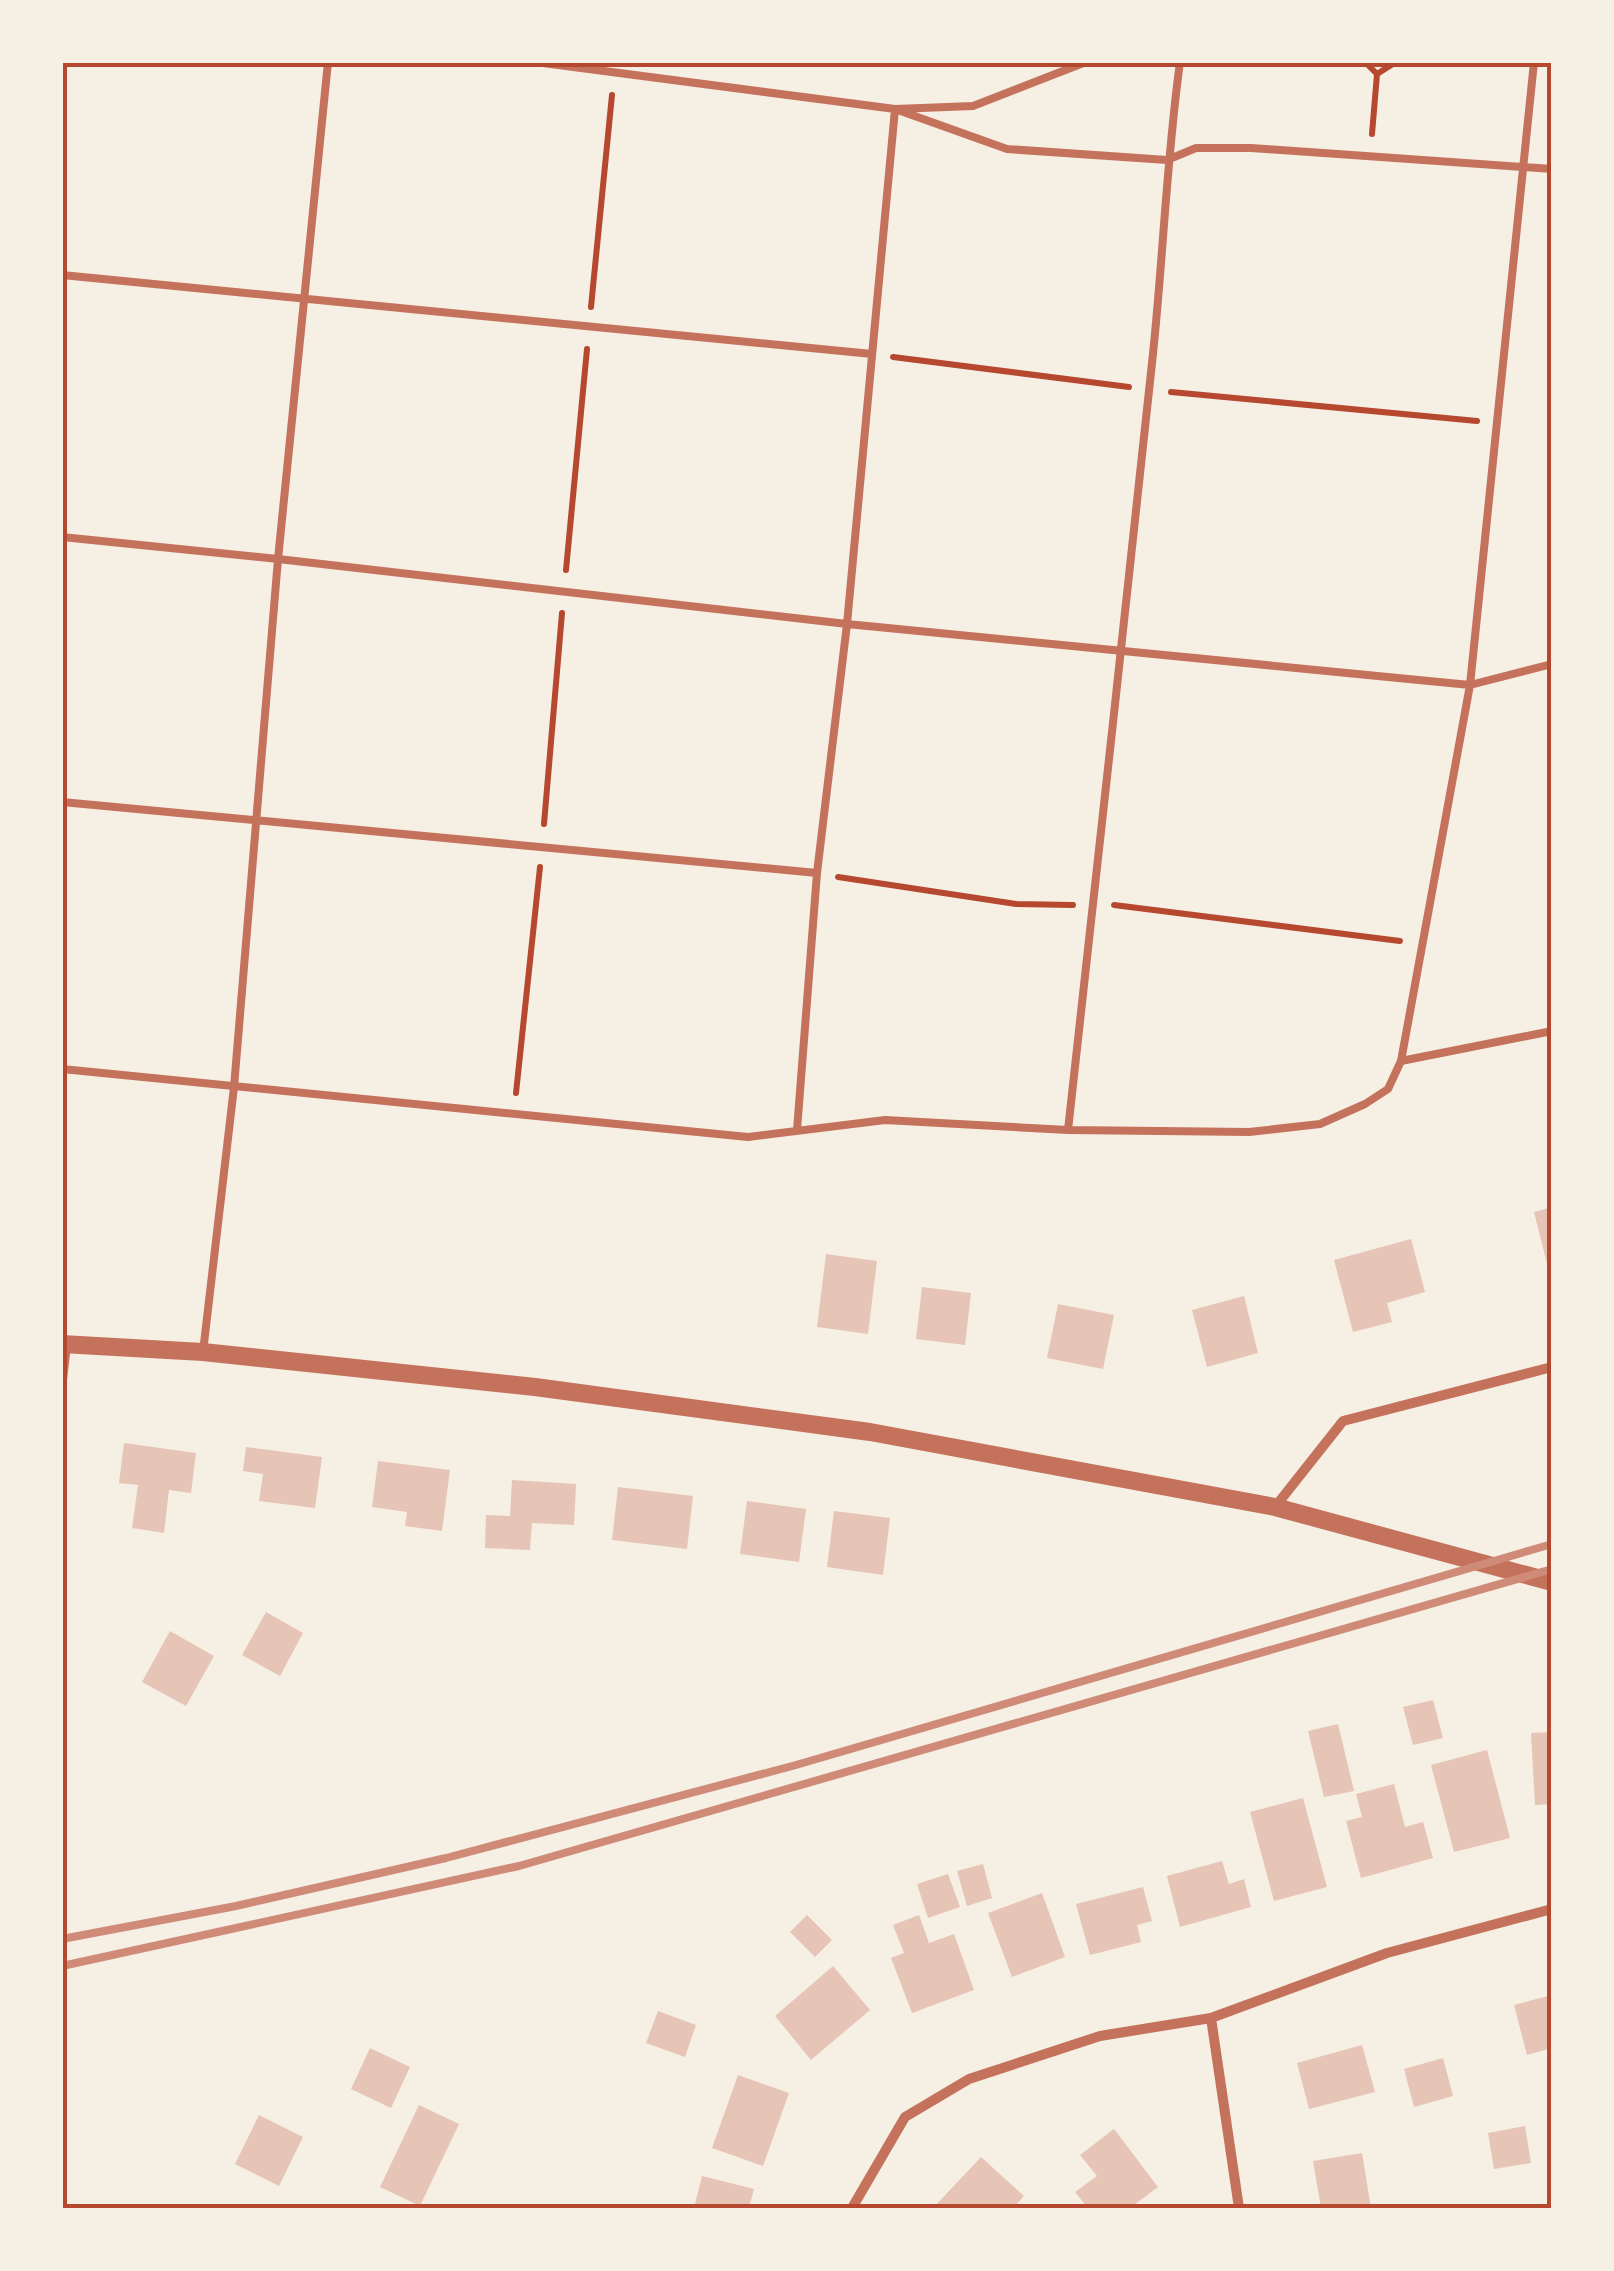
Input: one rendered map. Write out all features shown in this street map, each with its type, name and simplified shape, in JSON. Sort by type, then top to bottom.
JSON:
[{"type":"street","points":[[62,1380],[64,1344],[203,1352],[535,1387],[870,1432],[1275,1507],[1552,1582]]},
{"type":"street","points":[[1275,1507],[1343,1421],[1552,1368]]},
{"type":"street","points":[[852,2208],[904,2117],[969,2079],[1100,2036],[1211,2018],[1387,1953],[1552,1909]]},
{"type":"street","points":[[1211,2018],[1238,2208]]},
{"type":"lane","points":[[203,1352],[234,1087],[278,559],[328,62]]},
{"type":"lane","points":[[534,62],[895,109],[973,106],[1086,62]]},
{"type":"lane","points":[[1068,1130],[1150,389],[1167,160],[1180,62]]},
{"type":"lane","points":[[62,1070],[748,1137],[884,1120],[1068,1130],[1248,1132],[1320,1124],[1388,1089],[1401,1061],[1470,685],[1534,62]]},
{"type":"lane","points":[[895,109],[1007,149],[1167,160],[1196,148],[1370,155],[1552,169]]},
{"type":"lane","points":[[797,1130],[817,872],[847,624],[895,109]]},
{"type":"lane","points":[[62,275],[872,354]]},
{"type":"lane","points":[[62,537],[1122,653],[1470,685],[1552,664]]},
{"type":"lane","points":[[62,802],[817,872]]},
{"type":"lane","points":[[1401,1061],[1552,1031]]},
{"type":"path","points":[[1365,62],[1377,74],[1370,155]]},
{"type":"path","points":[[1377,74],[1396,62]]},
{"type":"path","points":[[514,1114],[615,73]]},
{"type":"path","points":[[872,354],[1368,414],[1498,422]]},
{"type":"path","points":[[817,872],[901,890],[1016,904],[1093,904],[1423,942]]},
{"type":"building","points":[[1552,1207],[1552,1275],[1550,1276],[1534,1212]]},
{"type":"building","points":[[1411,1239],[1425,1292],[1387,1303],[1392,1322],[1353,1332],[1334,1260]]},
{"type":"building","points":[[826,1254],[877,1261],[868,1334],[817,1327]]},
{"type":"building","points":[[922,1287],[971,1293],[965,1345],[916,1339]]},
{"type":"building","points":[[1244,1296],[1258,1353],[1207,1367],[1192,1310]]},
{"type":"building","points":[[1058,1304],[1114,1315],[1103,1369],[1047,1358]]},
{"type":"building","points":[[124,1443],[196,1453],[191,1493],[169,1490],[164,1533],[132,1528],[138,1485],[119,1483]]},
{"type":"building","points":[[246,1447],[322,1457],[315,1508],[259,1501],[263,1474],[243,1471]]},
{"type":"building","points":[[378,1461],[450,1470],[442,1531],[405,1526],[407,1512],[372,1507]]},
{"type":"building","points":[[512,1480],[576,1484],[574,1525],[532,1523],[530,1550],[485,1548],[486,1515],[510,1516]]},
{"type":"building","points":[[618,1487],[693,1496],[687,1549],[612,1540]]},
{"type":"building","points":[[747,1501],[806,1509],[799,1562],[740,1554]]},
{"type":"building","points":[[834,1511],[890,1518],[883,1575],[827,1567]]},
{"type":"building","points":[[266,1612],[303,1633],[280,1676],[242,1655]]},
{"type":"building","points":[[170,1631],[214,1656],[186,1706],[142,1682]]},
{"type":"building","points":[[1433,1700],[1443,1738],[1413,1745],[1403,1707]]},
{"type":"building","points":[[1338,1724],[1354,1791],[1324,1797],[1308,1731]]},
{"type":"building","points":[[1552,1732],[1552,1804],[1535,1805],[1531,1733]]},
{"type":"building","points":[[1487,1750],[1510,1838],[1454,1852],[1431,1765]]},
{"type":"building","points":[[1394,1784],[1405,1827],[1423,1822],[1433,1858],[1361,1878],[1346,1821],[1362,1817],[1356,1794]]},
{"type":"building","points":[[1303,1798],[1327,1887],[1274,1901],[1250,1812]]},
{"type":"building","points":[[1222,1861],[1229,1884],[1244,1879],[1251,1907],[1180,1927],[1167,1876]]},
{"type":"building","points":[[983,1864],[992,1898],[967,1906],[957,1871]]},
{"type":"building","points":[[948,1874],[960,1907],[928,1918],[917,1884]]},
{"type":"building","points":[[1143,1887],[1152,1921],[1137,1925],[1141,1942],[1090,1955],[1076,1904]]},
{"type":"building","points":[[1042,1893],[1065,1957],[1012,1977],[988,1913]]},
{"type":"building","points":[[807,1915],[832,1940],[815,1957],[790,1932]]},
{"type":"building","points":[[919,1915],[929,1943],[954,1934],[974,1990],[912,2013],[891,1958],[904,1953],[893,1925]]},
{"type":"building","points":[[833,1966],[870,2010],[811,2060],[775,2016]]},
{"type":"building","points":[[1552,1995],[1552,2048],[1527,2055],[1514,2005]]},
{"type":"building","points":[[658,2011],[696,2025],[685,2057],[646,2043]]},
{"type":"building","points":[[1362,2045],[1375,2092],[1309,2109],[1297,2063]]},
{"type":"building","points":[[370,2048],[410,2067],[391,2108],[351,2089]]},
{"type":"building","points":[[1443,2058],[1453,2096],[1414,2107],[1404,2069]]},
{"type":"building","points":[[738,2075],[789,2093],[763,2166],[712,2148]]},
{"type":"building","points":[[419,2105],[459,2124],[420,2206],[380,2187]]},
{"type":"building","points":[[259,2115],[303,2137],[279,2186],[235,2164]]},
{"type":"building","points":[[1525,2126],[1531,2163],[1494,2169],[1488,2133]]},
{"type":"building","points":[[1114,2129],[1158,2187],[1130,2208],[1088,2208],[1075,2192],[1097,2176],[1080,2155]]},
{"type":"building","points":[[1362,2153],[1371,2208],[1321,2208],[1313,2161]]},
{"type":"building","points":[[981,2157],[1024,2196],[1013,2208],[933,2208]]},
{"type":"building","points":[[702,2176],[754,2189],[749,2208],[694,2208]]},
{"type":"railway","points":[[62,1939],[236,1906],[446,1858],[796,1765],[1552,1544]]},
{"type":"railway","points":[[62,1966],[519,1866],[1552,1569]]}]
